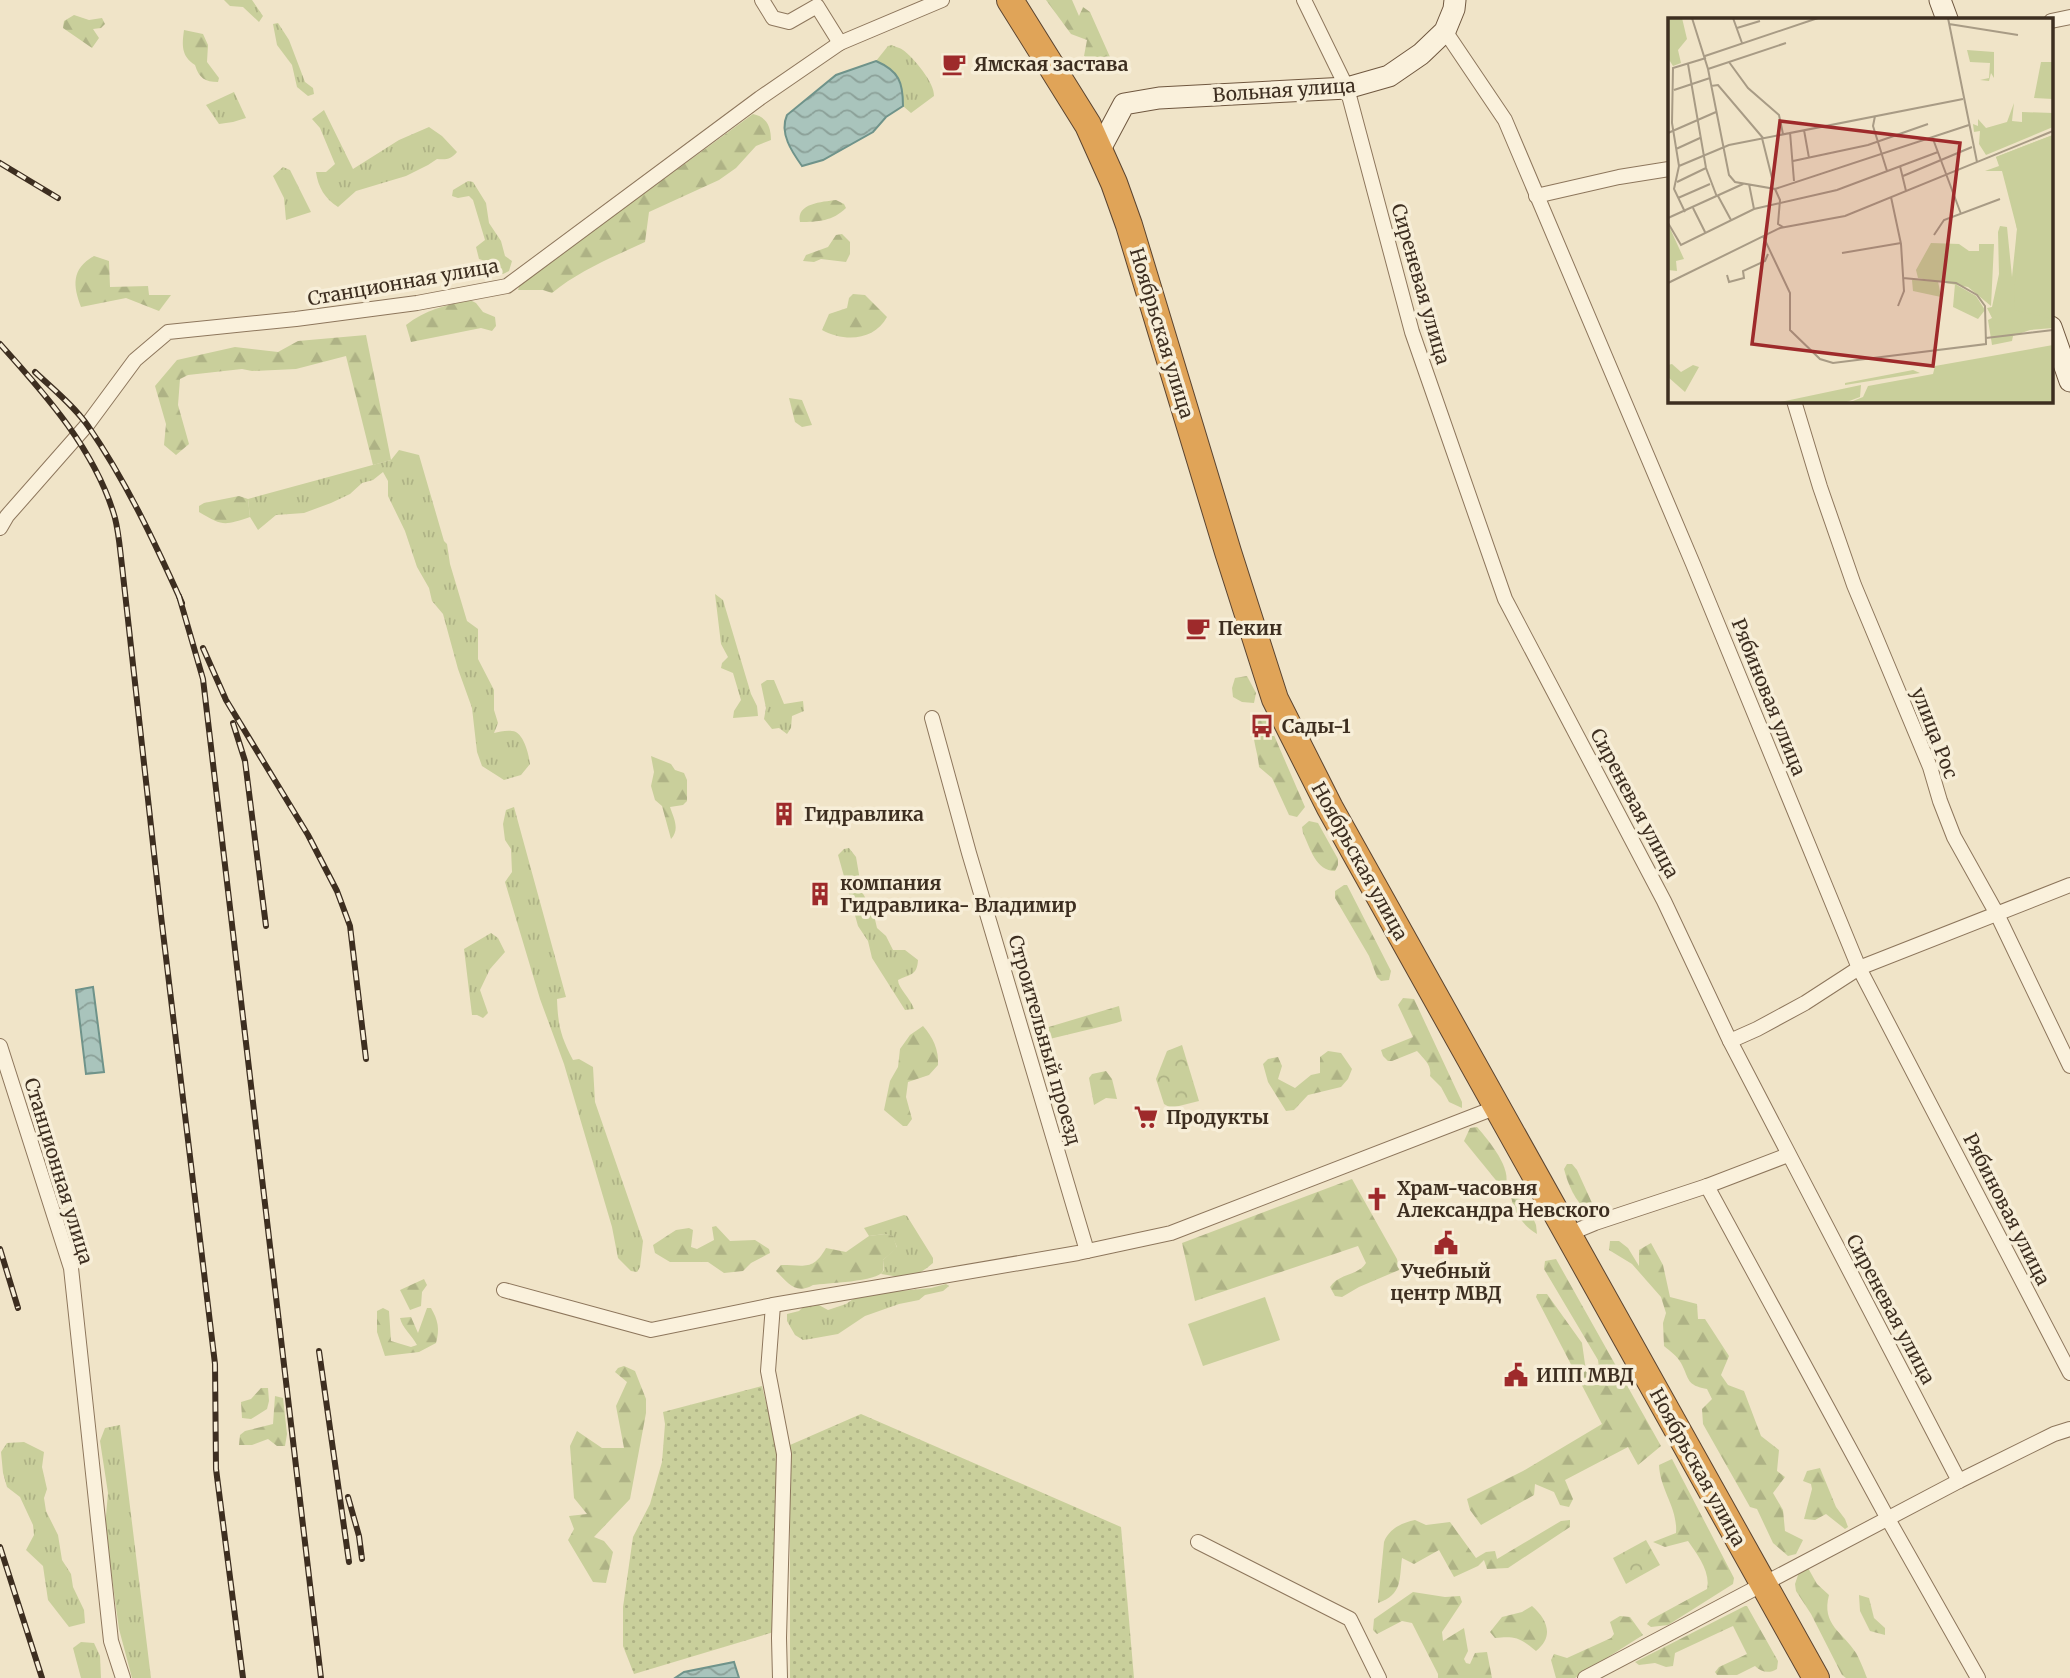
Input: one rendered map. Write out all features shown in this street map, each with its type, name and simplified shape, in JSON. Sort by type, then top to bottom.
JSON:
[{"type":"highway","name":"Ноябрьская улица","points":[[1010,0],[1072,98],[1100,149],[1129,225],[1275,699],[1330,808],[1566,1235],[1816,1678]]},
{"type":"street","points":[[762,0],[774,18],[789,22],[817,6],[840,43]]},
{"type":"street","name":"Станционная улица","points":[[0,528],[7,516],[87,425],[135,360],[168,332],[417,303],[507,286],[750,105],[840,43],[942,0]]},
{"type":"street","name":"Сиреневая улица","points":[[1304,0],[1347,88],[1412,332],[1505,599],[1664,901],[1730,1041],[1959,1481]]},
{"type":"street","name":"Вольная улица","points":[[1100,149],[1124,104],[1159,98],[1347,88],[1389,76],[1421,54],[1445,31],[1455,0]]},
{"type":"street","points":[[1940,0],[1947,18]]},
{"type":"street","points":[[2052,21],[2070,17]]},
{"type":"street","name":"Рябиновая улица","points":[[1445,31],[1504,120],[1693,564],[1860,968],[2070,1373]]},
{"type":"street","points":[[1536,196],[1668,169]]},
{"type":"street","points":[[2052,330],[2070,381]]},
{"type":"street","name":"улица Рос","points":[[1794,402],[1854,585],[1930,767],[1954,837],[1997,914],[2070,1066]]},
{"type":"street","name":"Строительный проезд","points":[[932,718],[969,853],[1087,1251]]},
{"type":"street","points":[[1730,1041],[1805,1003],[1860,968],[2070,885]]},
{"type":"street","name":"Станционная улица","points":[[0,1046],[71,1268],[111,1641],[122,1678]]},
{"type":"street","points":[[504,1290],[651,1330],[1087,1251],[1171,1233],[1497,1107]]},
{"type":"street","points":[[1566,1235],[1788,1155]]},
{"type":"street","points":[[1707,1186],[1888,1519],[1978,1678]]},
{"type":"street","points":[[774,1306],[768,1371],[784,1454],[780,1678]]},
{"type":"street","points":[[1586,1678],[1959,1481],[2054,1434],[2070,1429]]},
{"type":"street","points":[[1198,1542],[1350,1619],[1380,1678]]},
{"type":"green space","points":[[224,0],[252,0],[263,16],[259,22],[243,7],[230,6]]},
{"type":"green space","points":[[1046,0],[1072,0],[1079,16],[1083,7],[1090,12],[1110,57],[1101,64],[1091,62],[1084,56],[1087,40],[1071,34]]},
{"type":"green space","points":[[74,15],[89,20],[102,18],[105,24],[101,28],[93,29],[99,38],[92,48],[63,28],[64,21]]},
{"type":"green space","points":[[278,23],[289,40],[305,82],[313,88],[314,94],[308,96],[297,87],[292,65],[277,45],[273,24]]},
{"type":"green space","points":[[184,30],[203,34],[208,45],[207,62],[219,78],[218,82],[203,78],[187,58],[183,45]]},
{"type":"green space","points":[[892,45],[912,58],[923,71],[933,91],[934,96],[911,113],[903,106],[901,84],[895,73],[876,61],[888,46]]},
{"type":"green space","points":[[234,92],[246,118],[219,124],[206,105]]},
{"type":"green space","points":[[324,110],[353,169],[399,140],[429,127],[457,152],[451,158],[437,159],[406,176],[356,191],[338,207],[323,192],[316,172],[326,172],[335,164],[320,128],[312,119]]},
{"type":"green space","points":[[753,114],[767,123],[771,140],[756,146],[736,168],[719,180],[649,212],[645,242],[585,271],[552,293],[543,290],[518,290],[520,284]]},
{"type":"green space","points":[[283,167],[290,170],[311,212],[286,220],[284,198],[273,176]]},
{"type":"green space","points":[[468,181],[473,182],[486,203],[489,223],[501,241],[505,256],[512,261],[509,271],[503,274],[479,259],[476,247],[485,240],[473,200],[469,196],[452,196],[453,190]]},
{"type":"green space","points":[[836,200],[846,208],[836,216],[819,221],[800,222],[802,211],[806,207]]},
{"type":"green space","points":[[842,234],[850,242],[850,254],[846,262],[821,259],[814,262],[803,261],[806,255],[828,247],[836,235]]},
{"type":"green space","points":[[94,256],[109,261],[110,287],[148,286],[149,295],[171,295],[159,311],[126,298],[81,307],[76,292],[76,278],[81,266]]},
{"type":"green space","points":[[853,294],[865,295],[887,317],[881,325],[867,335],[858,337],[840,336],[822,330],[829,314],[847,308],[849,298]]},
{"type":"green space","points":[[470,300],[483,312],[495,317],[496,326],[492,331],[481,328],[411,342],[406,325],[413,320],[436,309]]},
{"type":"green space","points":[[366,335],[391,460],[373,465],[346,356],[296,369],[242,369],[188,375],[180,379],[178,405],[189,444],[176,455],[164,445],[166,424],[155,386],[177,360],[235,347],[278,352],[298,341]]},
{"type":"green space","points":[[789,398],[802,400],[812,425],[802,427],[795,422]]},
{"type":"green space","points":[[399,450],[419,455],[447,544],[450,564],[467,621],[478,629],[478,659],[494,690],[494,710],[498,723],[494,733],[516,732],[527,749],[530,764],[521,775],[504,780],[482,766],[477,752],[472,708],[443,614],[432,601],[429,588],[417,567],[405,531],[388,496],[388,481],[383,472],[331,503],[304,513],[276,515],[258,530],[250,517],[248,499],[391,460]]},
{"type":"green space","points":[[239,496],[248,499],[250,517],[223,523],[199,512],[199,506],[204,503]]},
{"type":"green space","points":[[715,594],[723,600],[758,716],[733,718],[741,700],[733,673],[721,668],[728,657],[721,644]]},
{"type":"green space","points":[[1247,676],[1256,693],[1254,703],[1242,702],[1233,697],[1235,678]]},
{"type":"green space","points":[[774,680],[784,704],[803,701],[804,711],[792,716],[791,728],[787,734],[779,728],[772,729],[764,719],[766,708],[761,684]]},
{"type":"green space","points":[[1261,715],[1267,719],[1305,807],[1297,817],[1289,815],[1272,778],[1259,767],[1253,722],[1255,716]]},
{"type":"green space","points":[[651,756],[671,764],[675,770],[684,773],[687,780],[687,801],[683,805],[670,807],[676,828],[671,839],[662,806],[655,800],[651,786],[654,772]]},
{"type":"green space","points":[[514,807],[566,997],[557,999],[561,1031],[573,1060],[579,1059],[593,1067],[595,1102],[643,1241],[637,1272],[631,1271],[618,1258],[612,1227],[564,1064],[540,999],[505,882],[512,872],[511,849],[505,840],[503,824],[506,810]]},
{"type":"green space","points":[[1309,821],[1318,823],[1338,859],[1335,871],[1323,867],[1311,852],[1302,827]]},
{"type":"green space","points":[[849,848],[856,857],[862,892],[873,911],[877,928],[886,936],[893,950],[905,950],[918,960],[914,972],[898,980],[914,1009],[905,1010],[872,958],[868,941],[858,926],[838,855]]},
{"type":"green space","points":[[1347,885],[1391,971],[1389,980],[1381,981],[1377,977],[1369,956],[1335,898],[1335,891]]},
{"type":"green space","points":[[491,933],[498,938],[505,952],[490,969],[480,990],[488,1013],[483,1018],[472,1015],[464,949]]},
{"type":"green space","points":[[1403,998],[1414,999],[1462,1102],[1462,1108],[1449,1102],[1441,1087],[1430,1076],[1427,1062],[1417,1051],[1392,1061],[1383,1056],[1381,1050],[1413,1037],[1398,1005]]},
{"type":"green space","points":[[1119,1006],[1122,1021],[1116,1023],[1037,1042],[1032,1032]]},
{"type":"green space","points":[[923,1026],[935,1044],[938,1065],[929,1075],[908,1082],[906,1097],[912,1119],[907,1126],[903,1126],[884,1110],[890,1081],[898,1067],[900,1049],[910,1035]]},
{"type":"green space","points":[[1182,1045],[1199,1101],[1171,1108],[1164,1104],[1156,1079],[1167,1051]]},
{"type":"green space","points":[[1328,1051],[1341,1053],[1352,1069],[1348,1079],[1341,1087],[1308,1095],[1294,1110],[1286,1111],[1268,1082],[1263,1064],[1268,1059],[1278,1057],[1282,1066],[1278,1079],[1295,1088],[1311,1075],[1320,1073],[1320,1057]]},
{"type":"green space","points":[[1106,1071],[1112,1079],[1117,1099],[1106,1098],[1094,1105],[1089,1078],[1092,1074]]},
{"type":"green space","points":[[1477,1127],[1503,1164],[1507,1180],[1505,1187],[1499,1184],[1464,1141],[1470,1128]]},
{"type":"green space","points":[[1567,1164],[1572,1164],[1577,1170],[1592,1203],[1588,1211],[1579,1203],[1570,1187],[1564,1169]]},
{"type":"green space","points":[[1352,1179],[1397,1259],[1399,1270],[1342,1297],[1335,1296],[1330,1287],[1334,1282],[1366,1263],[1358,1246],[1195,1301],[1182,1243]]},
{"type":"green space","points":[[1511,1196],[1526,1201],[1537,1234],[1520,1218]]},
{"type":"green space","points":[[904,1215],[933,1258],[933,1263],[914,1275],[881,1274],[884,1270],[883,1260],[897,1247],[892,1236],[869,1236],[864,1228]]},
{"type":"green space","points":[[716,1226],[730,1241],[755,1240],[769,1249],[770,1253],[751,1263],[743,1271],[724,1273],[708,1262],[670,1262],[655,1253],[653,1245],[676,1230],[689,1228],[693,1230],[691,1247],[697,1249],[714,1240],[712,1227]]},
{"type":"green space","points":[[869,1236],[893,1236],[897,1248],[883,1260],[883,1271],[872,1278],[813,1285],[802,1289],[784,1280],[776,1271],[781,1265],[808,1265],[817,1260],[826,1248],[846,1252]]},
{"type":"green space","points":[[1610,1241],[1619,1241],[1628,1248],[1639,1266],[1639,1250],[1651,1243],[1663,1265],[1670,1297],[1697,1304],[1698,1319],[1705,1319],[1729,1356],[1721,1375],[1728,1385],[1744,1391],[1761,1436],[1779,1450],[1777,1471],[1785,1477],[1773,1493],[1783,1510],[1785,1531],[1803,1540],[1796,1554],[1788,1556],[1773,1543],[1757,1509],[1750,1507],[1703,1424],[1702,1409],[1712,1399],[1707,1389],[1692,1383],[1679,1360],[1664,1346],[1663,1323],[1666,1313],[1661,1297],[1632,1264],[1609,1250]]},
{"type":"green space","points":[[1556,1259],[1661,1446],[1638,1465],[1628,1447],[1565,1480],[1573,1499],[1569,1507],[1560,1505],[1554,1492],[1535,1484],[1534,1495],[1481,1525],[1470,1510],[1467,1499],[1523,1471],[1602,1424],[1536,1297],[1537,1294],[1547,1294],[1582,1343],[1586,1371],[1590,1375],[1600,1374],[1598,1360],[1544,1269],[1545,1261]]},
{"type":"green space","points":[[424,1279],[427,1285],[422,1292],[421,1306],[410,1310],[400,1290]]},
{"type":"green space","points":[[946,1284],[949,1286],[943,1291],[865,1316],[838,1334],[803,1340],[795,1335],[787,1321],[787,1314],[799,1311],[806,1304],[817,1304],[828,1310],[846,1304],[859,1295]]},
{"type":"green space","points":[[1265,1297],[1280,1340],[1203,1366],[1188,1324]]},
{"type":"green space","points":[[383,1308],[389,1311],[391,1341],[411,1347],[417,1345],[400,1318],[411,1317],[418,1333],[427,1308],[431,1308],[438,1325],[436,1343],[419,1352],[385,1356],[377,1332],[377,1311]]},
{"type":"green space","points":[[624,1366],[635,1371],[646,1399],[646,1413],[630,1499],[594,1537],[604,1541],[613,1552],[606,1583],[593,1582],[568,1540],[574,1529],[569,1516],[587,1514],[574,1498],[570,1446],[577,1431],[602,1448],[624,1448],[616,1406],[627,1382],[615,1372]]},
{"type":"green space","points":[[762,1386],[780,1461],[777,1631],[634,1674],[623,1646],[623,1607],[633,1537],[650,1504],[662,1462],[665,1424],[663,1412]]},
{"type":"green space","points":[[261,1388],[268,1388],[267,1409],[251,1419],[242,1418],[241,1402],[251,1399]]},
{"type":"green space","points":[[275,1396],[283,1398],[287,1434],[285,1446],[277,1446],[268,1439],[252,1445],[239,1445],[240,1435],[245,1431],[273,1424]]},
{"type":"green space","points":[[861,1414],[1121,1527],[1134,1678],[790,1678],[790,1445]]},
{"type":"green space","points":[[120,1425],[151,1678],[132,1678],[119,1629],[105,1527],[108,1493],[100,1441],[105,1428]]},
{"type":"green space","points":[[24,1442],[44,1452],[42,1467],[47,1489],[44,1498],[46,1511],[58,1535],[62,1560],[71,1574],[73,1587],[84,1610],[85,1623],[69,1627],[48,1600],[43,1566],[26,1550],[34,1535],[33,1525],[20,1497],[7,1487],[1,1452],[7,1443]]},
{"type":"green space","points":[[1672,1459],[1734,1578],[1733,1584],[1668,1625],[1651,1627],[1647,1624],[1650,1620],[1707,1589],[1708,1583],[1699,1557],[1688,1541],[1665,1547],[1653,1542],[1676,1533],[1674,1515],[1662,1483],[1659,1465]]},
{"type":"green space","points":[[1820,1468],[1836,1507],[1845,1519],[1848,1527],[1845,1529],[1826,1514],[1815,1520],[1804,1519],[1812,1489],[1811,1484],[1803,1481],[1807,1471]]},
{"type":"green space","points":[[1415,1520],[1426,1525],[1450,1522],[1476,1558],[1486,1552],[1495,1551],[1497,1559],[1561,1521],[1570,1520],[1570,1527],[1508,1568],[1487,1569],[1484,1560],[1478,1566],[1454,1577],[1439,1550],[1414,1564],[1402,1558],[1396,1591],[1378,1603],[1384,1542],[1396,1527]]},
{"type":"green space","points":[[1646,1540],[1660,1565],[1626,1584],[1613,1558]]},
{"type":"green space","points":[[1808,1568],[1817,1584],[1829,1595],[1827,1605],[1831,1621],[1856,1653],[1867,1678],[1846,1678],[1842,1675],[1811,1614],[1796,1591],[1795,1584],[1800,1569]]},
{"type":"green space","points":[[1413,1592],[1445,1597],[1460,1596],[1462,1602],[1442,1632],[1443,1641],[1464,1628],[1468,1651],[1464,1659],[1466,1663],[1470,1664],[1475,1653],[1487,1652],[1492,1678],[1438,1678],[1412,1623],[1402,1621],[1377,1634],[1373,1630],[1374,1619]]},
{"type":"green space","points":[[1859,1595],[1869,1598],[1874,1618],[1885,1628],[1885,1635],[1870,1631],[1860,1611]]},
{"type":"green space","points":[[1532,1606],[1547,1628],[1545,1640],[1536,1651],[1517,1639],[1495,1638],[1490,1632],[1502,1617],[1522,1612]]},
{"type":"green space","points":[[1745,1606],[1778,1661],[1774,1671],[1765,1672],[1755,1666],[1737,1675],[1717,1675],[1715,1672],[1719,1667],[1747,1654],[1733,1626],[1675,1653],[1673,1666],[1666,1667],[1655,1663],[1639,1665],[1635,1662]]},
{"type":"green space","points":[[1620,1616],[1630,1617],[1643,1635],[1575,1678],[1556,1678],[1551,1660],[1554,1654],[1567,1658],[1611,1638],[1614,1634],[1610,1622]]},
{"type":"green space","points":[[81,1642],[94,1643],[100,1656],[101,1678],[81,1678],[73,1648]]},
{"type":"water","points":[[876,61],[890,69],[898,78],[903,106],[886,117],[873,132],[823,160],[802,166],[786,135],[787,115],[836,75]]},
{"type":"water","points":[[93,987],[104,1072],[86,1074],[76,990]]},
{"type":"water","points":[[734,1662],[739,1678],[675,1678],[684,1672]]},
{"type":"railway","points":[[0,163],[58,198]]},
{"type":"railway","points":[[0,344],[52,404],[82,447],[106,493],[118,530],[215,1364],[216,1469],[243,1678]]},
{"type":"railway","points":[[35,372],[76,412],[102,447],[139,513],[182,603]]},
{"type":"railway","points":[[179,596],[203,679],[321,1678]]},
{"type":"railway","points":[[203,648],[226,700],[308,835],[337,891],[350,926],[366,1059]]},
{"type":"railway","points":[[233,723],[245,761],[266,926]]},
{"type":"railway","points":[[0,1249],[18,1308]]},
{"type":"railway","points":[[319,1351],[349,1562]]},
{"type":"railway","points":[[348,1497],[359,1536],[362,1559]]},
{"type":"railway","points":[[0,1547],[42,1678]]},
{"type":"place","name":"Ямская застава","points":[[954,64]]},
{"type":"place","name":"Пекин","points":[[1198,628]]},
{"type":"place","name":"Сады-1","points":[[1262,726]]},
{"type":"place","name":"Гидравлика","points":[[784,814]]},
{"type":"place","name":"компания Гидравлика- Владимир","points":[[820,894]]},
{"type":"place","name":"Продукты","points":[[1146,1117]]},
{"type":"place","name":"Храм-часовня Александра Невского","points":[[1377,1199]]},
{"type":"place","name":"Учебный центр МВД","points":[[1446,1243]]},
{"type":"place","name":"ИПП МВД","points":[[1516,1375]]}]
